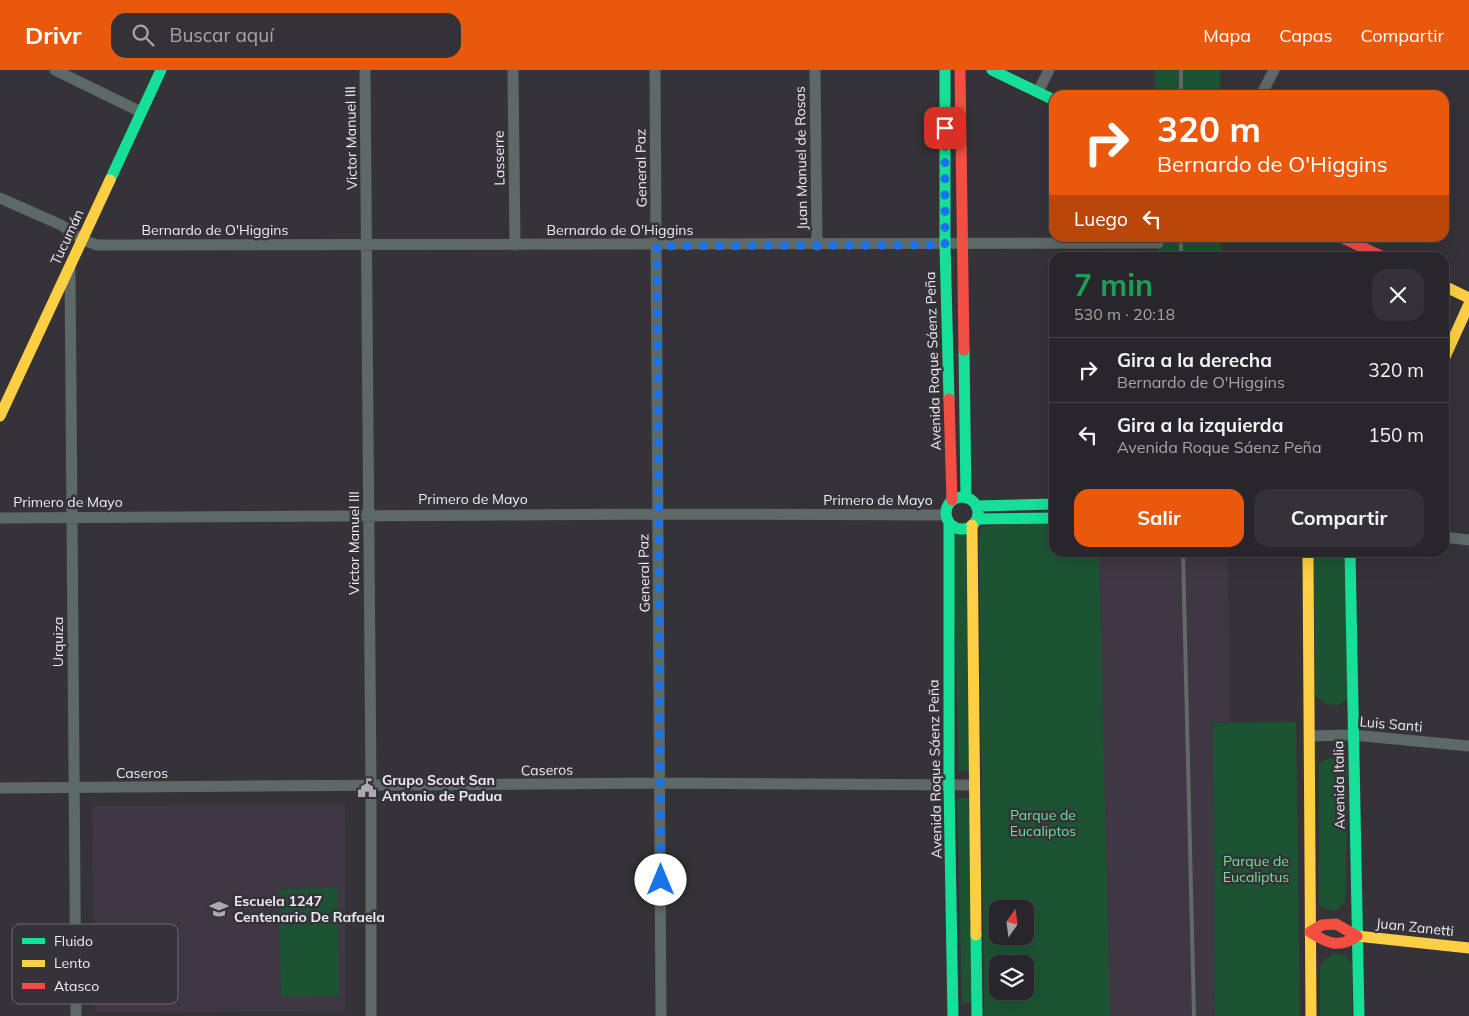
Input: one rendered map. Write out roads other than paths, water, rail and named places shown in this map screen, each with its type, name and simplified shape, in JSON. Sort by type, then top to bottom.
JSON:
[{"type":"street","points":[[54,70],[141,112]]},
{"type":"street","name":"Tucumán","points":[[0,416],[161,70]]},
{"type":"street","name":"Victor Manuel III","points":[[365,70],[371,1016]]},
{"type":"street","name":"Lasserre","points":[[513,70],[515,245]]},
{"type":"street","name":"General Paz","points":[[655,70],[661,1016]]},
{"type":"street","name":"Juan Manuel de Rosas","points":[[815,70],[817,245]]},
{"type":"street","name":"Avenida Roque Sáenz Peña","points":[[945,70],[945,245],[952,500]]},
{"type":"street","points":[[960,70],[966,470],[974,522],[973,785],[977,1016]]},
{"type":"street","points":[[992,70],[1049,98]]},
{"type":"street","points":[[1038,92],[1049,70]]},
{"type":"street","points":[[1264,90],[1274,70]]},
{"type":"street","points":[[0,198],[61,225],[83,240]]},
{"type":"street","name":"Bernardo de O'Higgins","points":[[83,240],[97,245],[367,246],[1158,243]]},
{"type":"street","points":[[1351,242],[1372,252]]},
{"type":"street","name":"Urquiza","points":[[70,267],[75,924]]},
{"type":"street","points":[[1449,288],[1469,298]]},
{"type":"street","points":[[1449,348],[1469,304]]},
{"type":"street","points":[[948,327],[963,326]]},
{"type":"street","points":[[949,380],[964,380]]},
{"type":"street","points":[[951,437],[965,437]]},
{"type":"street","points":[[952,470],[966,470]]},
{"type":"street","points":[[1049,504],[952,500],[947,508],[947,518],[961,529],[974,522],[1049,518]]},
{"type":"street","name":"Primero de Mayo","points":[[0,518],[658,514],[947,518]]},
{"type":"street","name":"Avenida Roque Sáenz Peña","points":[[947,518],[953,1016]]},
{"type":"street","points":[[1449,538],[1469,540]]},
{"type":"street","name":"Avenida Italia","points":[[1308,557],[1311,1016]]},
{"type":"street","name":"Avenida Italia","points":[[1350,557],[1359,1016]]},
{"type":"street","name":"Luis Santi","points":[[1309,736],[1353,735],[1469,746]]},
{"type":"street","name":"Caseros","points":[[0,788],[660,783],[973,785]]},
{"type":"street","name":"Juan Zanetti","points":[[1310,932],[1322,925],[1336,924],[1357,936],[1469,948]]},
{"type":"street","name":"Juan Zanetti","points":[[1310,932],[1336,946],[1348,944],[1357,936]]},
{"type":"railway","points":[[1181,70],[1181,90]]},
{"type":"railway","points":[[1181,242],[1181,252]]},
{"type":"railway","points":[[1183,557],[1194,1016]]},
{"type":"place","name":"Grupo Scout San Antonio de Padua","points":[[367,788]]},
{"type":"place","name":"Escuela 1247 Centenario De Rafaela","points":[[219,909]]},
{"type":"park label","name":"Parque de Eucaliptos","points":[[1043,824]]},
{"type":"park label","name":"Parque de Eucaliptus","points":[[1256,870]]}]
